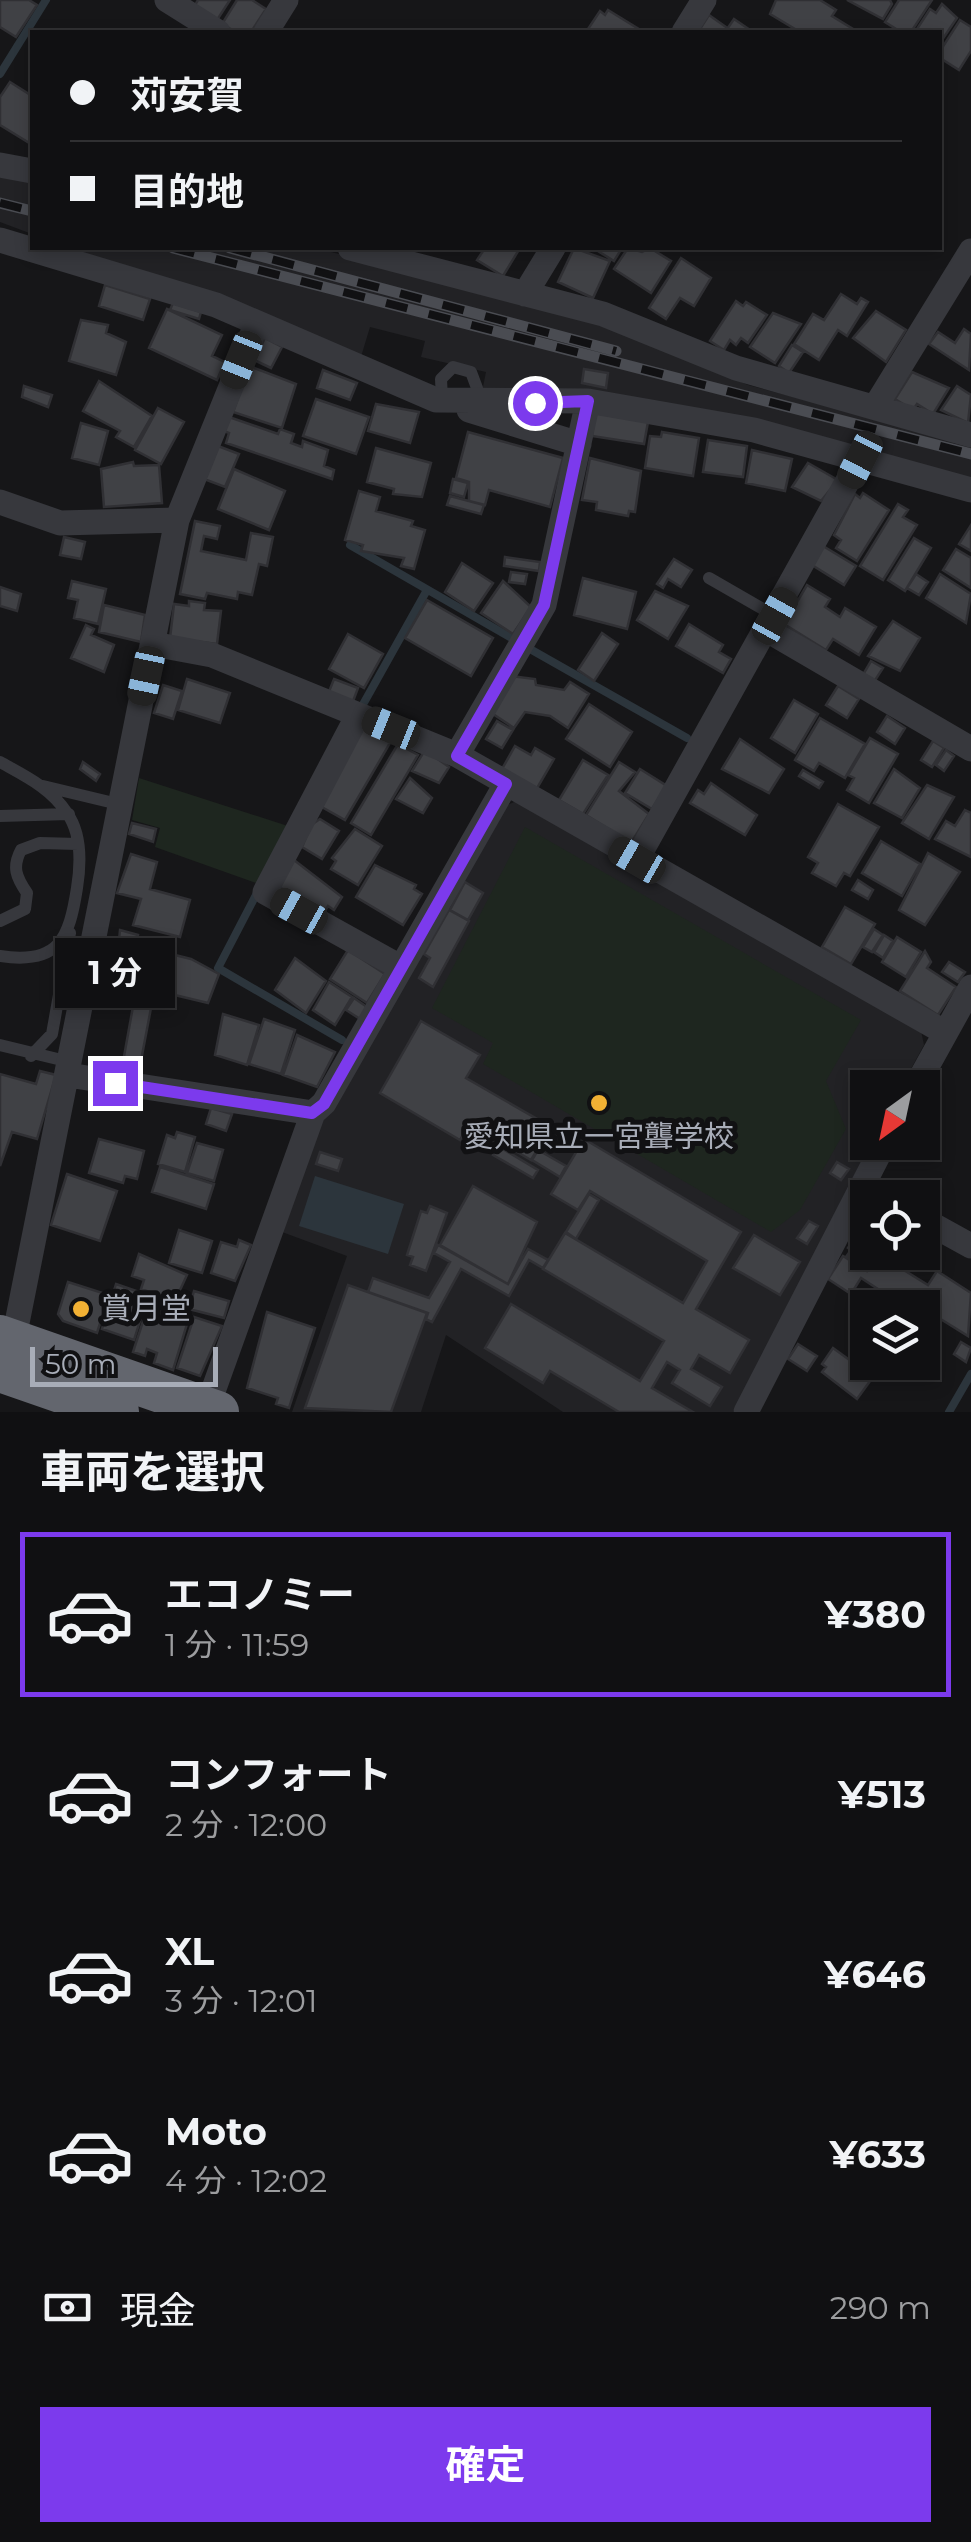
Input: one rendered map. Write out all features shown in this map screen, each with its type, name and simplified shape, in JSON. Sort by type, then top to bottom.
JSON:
[{"type":"highway","points":[[4,1363],[213,1410]]},
{"type":"highway","points":[[4,1363],[118,1412]]},
{"type":"street","points":[[167,0],[215,30]]},
{"type":"street","points":[[267,30],[286,0]]},
{"type":"street","points":[[685,30],[704,0]]},
{"type":"street","points":[[0,164],[30,171]]},
{"type":"street","points":[[0,240],[30,249]]},
{"type":"street","points":[[33,250],[216,305],[439,400],[579,444]]},
{"type":"street","points":[[358,250],[602,314],[736,368],[971,435]]},
{"type":"street","points":[[525,294],[552,250]]},
{"type":"street","points":[[875,408],[971,252]]},
{"type":"street","points":[[4,1363],[69,1068],[118,804],[178,520],[256,325]]},
{"type":"street","points":[[439,400],[588,401],[754,430],[971,490]]},
{"type":"street","points":[[457,756],[544,605],[588,401]]},
{"type":"street","points":[[637,860],[860,460]]},
{"type":"street","points":[[0,502],[60,523],[178,520]]},
{"type":"street","points":[[771,623],[971,749]]},
{"type":"street","points":[[153,644],[212,656],[457,756],[944,1032]]},
{"type":"street","points":[[358,715],[266,892],[400,967]]},
{"type":"street","points":[[213,1410],[312,1113],[324,1104],[506,784]]},
{"type":"street","points":[[924,1070],[971,987]]},
{"type":"street","points":[[69,1068],[312,1113]]},
{"type":"street","points":[[940,1229],[971,1246]]},
{"type":"street","points":[[746,1412],[850,1231]]},
{"type":"lane","points":[[709,578],[771,623]]},
{"type":"lane","points":[[0,762],[42,786],[69,814],[81,864],[52,1034],[31,1056]]},
{"type":"lane","points":[[42,786],[118,804]]},
{"type":"lane","points":[[0,816],[69,814]]},
{"type":"lane","points":[[0,921],[25,910],[27,892],[18,880],[14,863],[20,850],[40,843],[78,844]]},
{"type":"lane","points":[[0,956],[42,956],[62,942],[71,928]]},
{"type":"lane","points":[[0,1045],[69,1068]]},
{"type":"shaded area","points":[[0,175],[30,180],[30,233],[0,222]]},
{"type":"shaded area","points":[[67,250],[323,250],[583,315],[748,385],[971,443],[971,480],[482,392],[486,372],[421,357],[425,341],[370,327],[360,360]]},
{"type":"shaded area","points":[[139,778],[291,827],[259,884],[155,847],[160,828],[132,820]]},
{"type":"shaded area","name":"愛知県立一宮聾学校","points":[[521,799],[920,1026],[924,1045],[910,1070],[850,1070],[850,1160],[862,1160],[733,1412],[563,1412],[446,1335],[421,1412],[292,1412],[347,1256],[282,1232],[321,1118],[498,809]]},
{"type":"shaded area","points":[[525,827],[861,1020],[826,1081],[846,1129],[800,1210],[771,1232],[483,1064],[493,1043],[432,1008]]},
{"type":"shaded area","points":[[315,1176],[404,1204],[388,1254],[299,1226]]},
{"type":"building","points":[[0,0],[29,0],[37,5],[16,37],[0,27]]},
{"type":"building","points":[[198,0],[230,0],[217,20],[195,5]]},
{"type":"building","points":[[237,0],[252,0],[266,9],[252,30],[232,30],[222,24]]},
{"type":"building","points":[[776,0],[820,0],[836,10],[832,16],[855,30],[797,30],[770,14]]},
{"type":"building","points":[[847,0],[890,0],[892,4],[883,19]]},
{"type":"building","points":[[899,0],[932,0],[912,30],[898,30],[885,22]]},
{"type":"building","points":[[942,4],[957,18],[942,40],[942,30],[916,30],[930,9],[936,13]]},
{"type":"building","points":[[608,10],[640,30],[587,30],[600,11],[605,15]]},
{"type":"building","points":[[709,15],[726,27],[724,30],[699,30]]},
{"type":"building","points":[[734,19],[750,30],[726,30]]},
{"type":"building","points":[[960,20],[971,27],[971,51],[959,70],[942,59],[942,48]]},
{"type":"building","points":[[10,82],[30,95],[30,143],[0,125],[0,97]]},
{"type":"building","points":[[484,250],[519,250],[503,276],[477,260]]},
{"type":"building","points":[[573,250],[610,261],[593,298],[558,282]]},
{"type":"building","points":[[596,250],[621,250],[614,261]]},
{"type":"building","points":[[627,250],[653,250],[671,261],[651,293],[614,269]]},
{"type":"building","points":[[681,258],[711,278],[694,306],[680,298],[666,319],[649,308]]},
{"type":"building","points":[[105,285],[150,299],[143,320],[99,306]]},
{"type":"building","points":[[841,294],[857,304],[861,298],[868,302],[847,336],[838,330],[819,360],[794,344],[813,314],[824,320]]},
{"type":"building","points":[[736,301],[743,306],[746,302],[767,315],[748,343],[741,338],[736,345],[730,340],[724,350],[710,341]]},
{"type":"building","points":[[173,303],[201,312],[199,319],[170,310]]},
{"type":"building","points":[[167,309],[222,335],[212,356],[225,362],[217,380],[149,348]]},
{"type":"building","points":[[876,311],[906,330],[886,362],[853,338]]},
{"type":"building","points":[[773,313],[801,324],[775,363],[750,347]]},
{"type":"building","points":[[81,320],[108,325],[106,333],[126,342],[116,375],[69,361]]},
{"type":"building","points":[[964,329],[971,334],[969,370],[929,344],[938,332],[955,343]]},
{"type":"building","points":[[265,338],[282,347],[271,368],[254,360]]},
{"type":"building","points":[[792,345],[803,352],[789,373],[779,366]]},
{"type":"building","points":[[249,366],[296,384],[282,428],[233,412]]},
{"type":"building","points":[[584,369],[608,373],[606,388],[582,383]]},
{"type":"building","points":[[323,370],[357,383],[350,400],[317,388]]},
{"type":"building","points":[[912,372],[949,388],[933,414],[917,404],[913,410],[895,399]]},
{"type":"building","points":[[99,381],[152,416],[134,447],[116,437],[120,431],[83,411]]},
{"type":"building","points":[[24,386],[52,395],[48,407],[22,397]]},
{"type":"building","points":[[957,386],[971,395],[968,423],[941,410]]},
{"type":"building","points":[[316,399],[369,417],[356,454],[303,436]]},
{"type":"building","points":[[376,404],[419,412],[410,443],[368,431]]},
{"type":"building","points":[[158,408],[184,422],[161,464],[135,450]]},
{"type":"building","points":[[595,413],[648,422],[644,444],[592,436]]},
{"type":"building","points":[[229,417],[278,434],[280,429],[294,434],[291,443],[302,447],[303,441],[328,450],[324,466],[334,470],[332,479],[226,443],[229,433],[224,431]]},
{"type":"building","points":[[81,423],[108,431],[99,465],[72,458]]},
{"type":"building","points":[[468,432],[563,458],[550,507],[489,490],[485,505],[469,501],[469,482],[456,478]]},
{"type":"building","points":[[662,432],[699,438],[693,476],[645,468],[650,436],[661,437]]},
{"type":"building","points":[[708,440],[747,446],[743,477],[703,472]]},
{"type":"building","points":[[218,446],[239,454],[225,487],[204,479]]},
{"type":"building","points":[[376,448],[431,463],[422,497],[393,494],[394,489],[367,482]]},
{"type":"building","points":[[752,450],[792,459],[785,491],[746,483]]},
{"type":"building","points":[[590,458],[641,471],[635,512],[629,511],[628,516],[596,510],[597,502],[582,500]]},
{"type":"building","points":[[133,462],[134,466],[159,465],[162,503],[104,507],[101,469]]},
{"type":"building","points":[[808,463],[838,480],[821,501],[792,487]]},
{"type":"building","points":[[234,469],[285,491],[269,530],[218,509]]},
{"type":"building","points":[[453,479],[468,483],[464,497],[450,493]]},
{"type":"building","points":[[359,491],[380,497],[376,511],[413,521],[411,526],[425,530],[414,569],[401,566],[404,558],[361,551],[363,545],[345,540]]},
{"type":"building","points":[[863,493],[889,510],[857,561],[836,548],[841,540],[834,535],[855,494],[860,498]]},
{"type":"building","points":[[450,496],[484,505],[481,514],[447,505]]},
{"type":"building","points":[[898,504],[908,510],[903,517],[917,525],[883,580],[860,566]]},
{"type":"building","points":[[195,521],[220,526],[217,539],[204,536],[201,551],[246,560],[251,533],[273,537],[267,566],[259,564],[252,595],[238,592],[237,599],[207,593],[205,599],[180,594]]},
{"type":"building","points":[[971,525],[971,551],[959,544]]},
{"type":"building","points":[[64,537],[85,542],[81,559],[60,555]]},
{"type":"building","points":[[914,538],[931,548],[905,591],[888,580]]},
{"type":"building","points":[[823,546],[856,566],[844,585],[812,565]]},
{"type":"building","points":[[956,549],[971,558],[971,588],[943,570]]},
{"type":"building","points":[[505,557],[540,562],[539,571],[504,566]]},
{"type":"building","points":[[674,559],[692,570],[681,587],[668,579],[663,588],[657,584]]},
{"type":"building","points":[[462,563],[493,583],[474,611],[445,592]]},
{"type":"building","points":[[511,572],[527,574],[525,584],[509,582]]},
{"type":"building","points":[[916,574],[928,582],[919,595],[907,588]]},
{"type":"building","points":[[940,574],[971,594],[966,623],[926,598]]},
{"type":"building","points":[[583,578],[636,592],[627,629],[574,615]]},
{"type":"building","points":[[72,581],[106,589],[98,624],[74,618],[78,600],[68,598]]},
{"type":"building","points":[[503,581],[531,607],[513,634],[481,613]]},
{"type":"building","points":[[807,585],[830,599],[825,607],[840,617],[845,608],[876,627],[859,655],[833,639],[826,650],[784,624]]},
{"type":"building","points":[[0,587],[21,594],[17,611],[0,606]]},
{"type":"building","points":[[655,591],[688,606],[668,639],[637,620]]},
{"type":"building","points":[[427,600],[493,638],[471,676],[405,638]]},
{"type":"building","points":[[189,601],[205,603],[204,610],[221,611],[217,644],[170,638],[174,604],[189,606]]},
{"type":"building","points":[[104,605],[145,615],[141,642],[99,632]]},
{"type":"building","points":[[893,621],[920,638],[900,671],[868,656]]},
{"type":"building","points":[[689,624],[723,645],[719,652],[731,659],[723,673],[676,646]]},
{"type":"building","points":[[86,625],[94,629],[91,635],[114,645],[104,672],[71,658]]},
{"type":"building","points":[[602,633],[618,644],[594,681],[578,670]]},
{"type":"building","points":[[348,634],[383,654],[364,688],[329,669]]},
{"type":"building","points":[[871,661],[883,668],[872,685],[861,678]]},
{"type":"building","points":[[511,676],[535,679],[536,685],[564,690],[570,682],[589,694],[568,728],[550,716],[525,712],[514,728],[493,714]]},
{"type":"building","points":[[187,679],[230,693],[220,723],[178,710]]},
{"type":"building","points":[[334,679],[358,688],[352,704],[328,694]]},
{"type":"building","points":[[163,685],[182,691],[173,719],[154,713]]},
{"type":"building","points":[[838,686],[859,699],[847,718],[826,705]]},
{"type":"building","points":[[794,700],[818,714],[795,753],[771,738]]},
{"type":"building","points":[[589,704],[632,732],[610,767],[566,739]]},
{"type":"building","points":[[887,716],[905,728],[895,744],[877,732]]},
{"type":"building","points":[[820,718],[865,744],[845,778],[819,763],[814,771],[795,760]]},
{"type":"building","points":[[497,721],[513,730],[502,748],[486,739]]},
{"type":"building","points":[[363,726],[390,743],[345,820],[320,806]]},
{"type":"building","points":[[870,738],[898,754],[869,803],[847,790],[854,778],[848,775]]},
{"type":"building","points":[[740,739],[784,769],[769,793],[722,769]]},
{"type":"building","points":[[933,741],[944,748],[932,767],[921,760]]},
{"type":"building","points":[[398,744],[418,755],[371,835],[351,823]]},
{"type":"building","points":[[515,746],[531,755],[535,748],[554,759],[536,790],[502,769]]},
{"type":"building","points":[[425,750],[449,767],[439,783],[412,771]]},
{"type":"building","points":[[946,750],[954,756],[944,771],[936,765]]},
{"type":"building","points":[[583,760],[608,775],[583,814],[559,800]]},
{"type":"building","points":[[83,762],[100,774],[96,781],[80,769]]},
{"type":"building","points":[[619,762],[635,772],[619,791],[649,814],[631,843],[586,815]]},
{"type":"building","points":[[640,769],[667,786],[652,809],[625,793]]},
{"type":"building","points":[[894,769],[920,788],[902,818],[874,803]]},
{"type":"building","points":[[803,770],[823,782],[819,788],[799,776]]},
{"type":"building","points":[[410,778],[432,798],[423,813],[396,799]]},
{"type":"building","points":[[711,783],[757,815],[745,835],[690,803],[698,790],[704,794]]},
{"type":"building","points":[[927,785],[954,797],[929,839],[902,823]]},
{"type":"building","points":[[838,804],[879,827],[850,876],[844,873],[836,886],[812,873],[818,863],[808,857]]},
{"type":"building","points":[[965,810],[971,813],[971,857],[935,839],[946,821],[955,826]]},
{"type":"building","points":[[320,819],[339,831],[322,859],[302,847],[311,825]]},
{"type":"building","points":[[132,823],[156,829],[153,842],[129,834]]},
{"type":"building","points":[[355,829],[382,846],[358,885],[331,869],[336,861],[332,858]]},
{"type":"building","points":[[881,841],[920,864],[902,896],[862,873]]},
{"type":"building","points":[[928,853],[960,872],[925,925],[899,910]]},
{"type":"building","points":[[131,854],[157,862],[150,889],[190,900],[180,937],[133,925],[141,899],[117,893]]},
{"type":"building","points":[[294,860],[342,897],[334,910],[328,906],[323,914],[278,887]]},
{"type":"building","points":[[375,865],[416,885],[414,889],[422,894],[403,925],[356,897]]},
{"type":"building","points":[[858,880],[873,890],[868,899],[852,890]]},
{"type":"building","points":[[465,882],[483,893],[468,920],[450,910]]},
{"type":"building","points":[[845,907],[875,924],[851,964],[822,947]]},
{"type":"building","points":[[449,910],[469,921],[433,987],[419,978],[430,958],[424,954]]},
{"type":"building","points":[[874,929],[883,935],[872,952],[863,947]]},
{"type":"building","points":[[120,930],[138,935],[136,945],[119,940]]},
{"type":"building","points":[[884,935],[893,941],[883,958],[874,952]]},
{"type":"building","points":[[897,937],[921,952],[906,977],[882,962]]},
{"type":"building","points":[[139,946],[191,959],[219,974],[208,1003],[158,991],[160,982],[126,974],[130,955],[136,956]]},
{"type":"building","points":[[348,950],[385,974],[367,1003],[330,979]]},
{"type":"building","points":[[925,951],[931,962],[927,968],[956,987],[938,1015],[900,991]]},
{"type":"building","points":[[295,958],[326,981],[306,1013],[275,990]]},
{"type":"building","points":[[949,962],[965,972],[958,982],[942,972]]},
{"type":"building","points":[[329,982],[352,997],[335,1025],[313,1010]]},
{"type":"building","points":[[137,984],[155,987],[140,1066],[123,1062]]},
{"type":"building","points":[[354,998],[367,1007],[360,1019],[346,1010]]},
{"type":"building","points":[[223,1014],[259,1025],[247,1065],[215,1055]]},
{"type":"building","points":[[264,1019],[295,1030],[281,1074],[249,1064]]},
{"type":"building","points":[[421,1021],[480,1055],[466,1078],[551,1127],[531,1160],[469,1124],[460,1140],[380,1093]]},
{"type":"building","points":[[297,1035],[335,1052],[317,1087],[283,1075]]},
{"type":"building","points":[[40,1071],[56,1075],[37,1139],[12,1132],[0,1166],[0,1074],[36,1084]]},
{"type":"building","points":[[211,1108],[232,1114],[226,1131],[206,1124]]},
{"type":"building","points":[[177,1132],[195,1137],[185,1172],[158,1164],[167,1135],[175,1138]]},
{"type":"building","points":[[99,1139],[144,1151],[137,1179],[125,1176],[123,1183],[89,1173]]},
{"type":"building","points":[[584,1139],[741,1232],[696,1309],[749,1340],[730,1373],[699,1355],[691,1369],[722,1387],[710,1406],[672,1383],[680,1370],[667,1362],[652,1388],[693,1412],[619,1412],[550,1371],[543,1383],[485,1348],[511,1304],[640,1381],[664,1341],[543,1269],[565,1233],[683,1303],[707,1261],[590,1191],[578,1210],[551,1194]]},
{"type":"building","points":[[197,1143],[223,1150],[214,1181],[187,1173]]},
{"type":"building","points":[[498,1146],[538,1170],[533,1178],[493,1155]]},
{"type":"building","points":[[538,1150],[566,1166],[560,1177],[532,1160]]},
{"type":"building","points":[[320,1152],[342,1159],[338,1171],[316,1164]]},
{"type":"building","points":[[837,1162],[849,1169],[841,1180],[830,1173]]},
{"type":"building","points":[[160,1167],[214,1184],[206,1209],[152,1192]]},
{"type":"building","points":[[67,1174],[117,1191],[100,1241],[51,1225]]},
{"type":"building","points":[[473,1186],[537,1222],[508,1284],[440,1245]]},
{"type":"building","points":[[589,1194],[599,1200],[576,1239],[566,1232]]},
{"type":"building","points":[[430,1206],[447,1213],[426,1271],[410,1265],[413,1257],[407,1255],[421,1211],[427,1213]]},
{"type":"building","points":[[809,1221],[818,1226],[807,1244],[797,1238]]},
{"type":"building","points":[[179,1230],[212,1241],[202,1273],[169,1263]]},
{"type":"building","points":[[754,1235],[800,1262],[780,1295],[733,1268]]},
{"type":"building","points":[[239,1240],[251,1245],[235,1281],[211,1273],[221,1242],[237,1247]]},
{"type":"building","points":[[438,1245],[508,1284],[528,1249],[548,1260],[543,1268],[529,1260],[509,1296],[461,1269],[432,1322],[426,1319],[428,1313],[368,1292],[373,1278],[429,1298],[450,1262],[434,1253]]},
{"type":"building","points":[[139,1254],[187,1275],[175,1301],[141,1289],[144,1280],[132,1276]]},
{"type":"building","points":[[843,1256],[850,1260],[850,1270],[904,1270],[928,1285],[937,1271],[971,1293],[968,1336],[940,1319],[940,1290],[879,1290],[861,1278],[850,1293],[828,1279]]},
{"type":"building","points":[[68,1282],[109,1295],[97,1333],[63,1321],[58,1314]]},
{"type":"building","points":[[116,1284],[148,1295],[134,1340],[102,1329]]},
{"type":"building","points":[[348,1285],[427,1313],[391,1412],[305,1408]]},
{"type":"building","points":[[194,1291],[229,1301],[224,1318],[189,1309]]},
{"type":"building","points":[[148,1306],[187,1324],[173,1370],[154,1363],[157,1353],[147,1349],[145,1356],[133,1352]]},
{"type":"building","points":[[267,1312],[315,1328],[289,1408],[276,1404],[278,1398],[247,1388]]},
{"type":"building","points":[[194,1317],[222,1326],[200,1376],[177,1368]]},
{"type":"building","points":[[961,1342],[971,1348],[966,1362],[954,1354]]},
{"type":"building","points":[[798,1344],[817,1356],[807,1371],[788,1359]]},
{"type":"building","points":[[833,1348],[850,1360],[850,1380],[871,1380],[857,1399],[822,1372],[826,1367],[822,1364]]},
{"type":"waterway","points":[[0,74],[46,0]]},
{"type":"waterway","points":[[350,545],[515,640]]},
{"type":"waterway","points":[[361,708],[427,590]]},
{"type":"waterway","points":[[530,649],[687,738]]},
{"type":"waterway","points":[[258,891],[218,968],[342,1040]]},
{"type":"waterway","points":[[949,1412],[971,1374]]},
{"type":"railway","points":[[0,203],[30,210]]},
{"type":"railway","points":[[181,250],[971,454]]},
{"type":"railway","points":[[237,250],[616,351]]},
{"type":"place","name":"愛知県立一宮聾学校","points":[[599,1103]]},
{"type":"place","name":"賞月堂","points":[[81,1309]]},
{"type":"route","points":[[115,1083],[312,1113],[324,1104],[506,784],[457,756],[544,605],[588,401],[535,403]]}]
